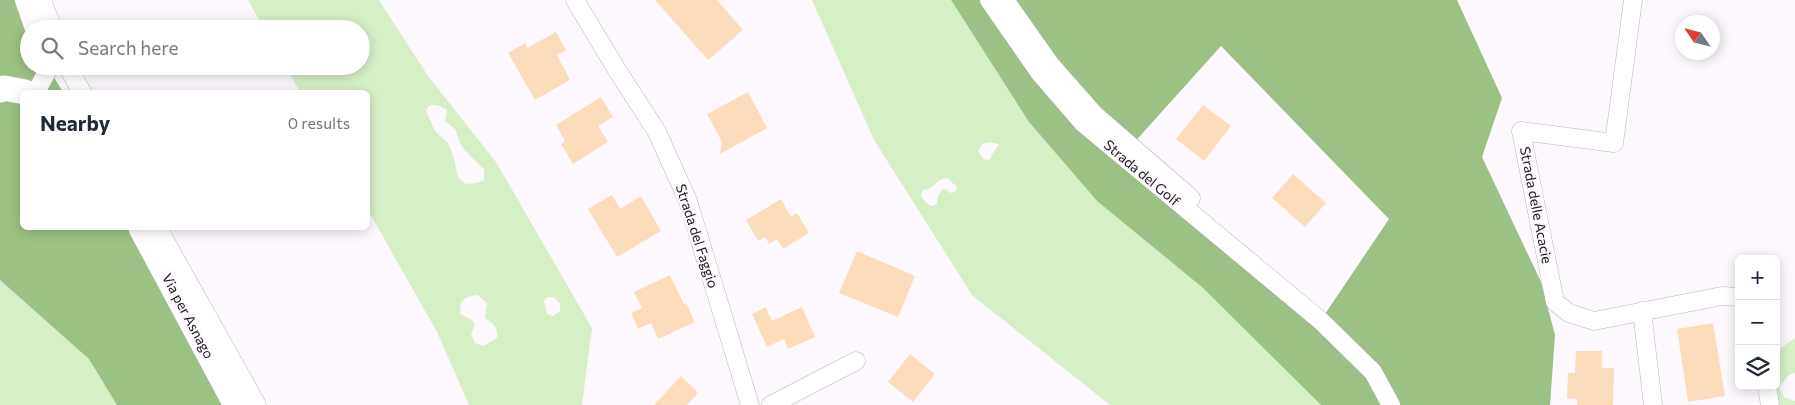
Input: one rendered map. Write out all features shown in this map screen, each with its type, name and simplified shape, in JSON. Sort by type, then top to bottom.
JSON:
[{"type":"street","points":[[24,0],[31,20]]},
{"type":"street","points":[[42,0],[50,20]]},
{"type":"street","name":"Strada del Faggio","points":[[575,0],[657,132],[688,200],[750,405]]},
{"type":"street","name":"Strada del Golf","points":[[989,0],[1039,72],[1083,123],[1321,321],[1373,372],[1391,405]]},
{"type":"street","name":"Strada del Golf","points":[[1005,0],[1050,64],[1094,114],[1244,244],[1299,287],[1321,321]]},
{"type":"street","name":"Strada delle Acacie","points":[[1632,0],[1614,143],[1522,131],[1555,302],[1569,312],[1594,321],[1722,296],[1735,297]]},
{"type":"street","points":[[37,90],[45,75]]},
{"type":"street","points":[[72,75],[81,90]]},
{"type":"street","points":[[0,90],[4,88],[20,91]]},
{"type":"street","name":"Via per Asnago","points":[[142,230],[236,405]]},
{"type":"street","points":[[159,230],[257,405]]},
{"type":"street","points":[[1642,311],[1653,405]]},
{"type":"street","points":[[771,405],[856,361]]},
{"type":"street","points":[[1768,390],[1770,405]]},
{"type":"green space","points":[[0,0],[24,0],[27,20],[20,20],[20,75],[53,75],[62,90],[20,90],[20,230],[142,230],[236,405],[117,405],[89,359],[0,280]]},
{"type":"green space","points":[[248,0],[379,0],[428,76],[496,162],[592,328],[582,405],[469,405],[437,332],[370,214],[370,90],[299,90],[290,75],[370,75],[370,20],[259,20]],"holes":[[[429,106],[440,106],[447,110],[445,121],[456,130],[460,143],[484,169],[484,180],[465,184],[458,177],[448,143],[435,131],[426,111]],[[478,295],[487,303],[485,318],[493,324],[497,334],[497,338],[483,346],[475,343],[471,334],[475,325],[472,320],[460,314],[461,302],[467,297]],[[548,297],[554,297],[560,304],[560,311],[553,316],[547,314],[544,301]]]},
{"type":"green space","points":[[812,0],[951,0],[1029,122],[1097,201],[1203,288],[1321,405],[1110,405],[972,295],[874,140]],"holes":[[[989,142],[999,144],[989,160],[983,159],[978,151],[982,144]],[[947,178],[957,187],[956,191],[950,193],[946,189],[942,190],[938,196],[937,204],[932,206],[926,203],[921,196],[923,190]]]},
{"type":"green space","points":[[951,0],[1457,0],[1502,98],[1482,157],[1541,282],[1555,335],[1550,405],[1321,405],[1203,288],[1097,201],[1029,122]],"holes":[[[1221,46],[1389,219],[1321,320],[1122,156]]]},
{"type":"green space","points":[[0,280],[90,359],[117,405],[0,405]]},
{"type":"green space","points":[[1795,338],[1795,373],[1789,375],[1780,386],[1780,348]]},
{"type":"green space","points":[[1780,389],[1784,397],[1795,401],[1795,405],[1770,405],[1768,390]]},
{"type":"building","points":[[655,0],[717,0],[743,30],[708,60]]},
{"type":"building","points":[[556,32],[566,50],[557,55],[570,80],[535,100],[508,53],[525,43],[527,48]]},
{"type":"building","points":[[748,92],[767,128],[720,154],[722,142],[707,114]]},
{"type":"building","points":[[601,97],[613,117],[598,126],[608,142],[573,164],[561,144],[565,141],[556,125]]},
{"type":"building","points":[[1203,105],[1231,126],[1204,161],[1176,139]]},
{"type":"building","points":[[1293,174],[1326,203],[1305,227],[1272,198]]},
{"type":"building","points":[[612,195],[620,209],[641,196],[661,231],[617,257],[588,209]]},
{"type":"building","points":[[781,199],[791,217],[797,213],[809,233],[783,249],[777,239],[769,244],[765,237],[758,241],[746,220]]},
{"type":"building","points":[[857,251],[915,276],[898,317],[839,293]]},
{"type":"building","points":[[670,275],[695,322],[658,339],[651,323],[638,329],[631,313],[642,308],[634,292]]},
{"type":"building","points":[[766,307],[772,321],[802,307],[815,337],[788,349],[784,339],[767,347],[752,314]]},
{"type":"building","points":[[1713,323],[1725,396],[1688,402],[1677,329]]},
{"type":"building","points":[[1576,351],[1602,351],[1602,368],[1614,368],[1613,405],[1577,405],[1577,399],[1567,398],[1568,373],[1575,373]]},
{"type":"building","points":[[910,354],[935,374],[913,402],[888,382]]},
{"type":"building","points":[[681,376],[698,393],[687,405],[654,405]]}]
